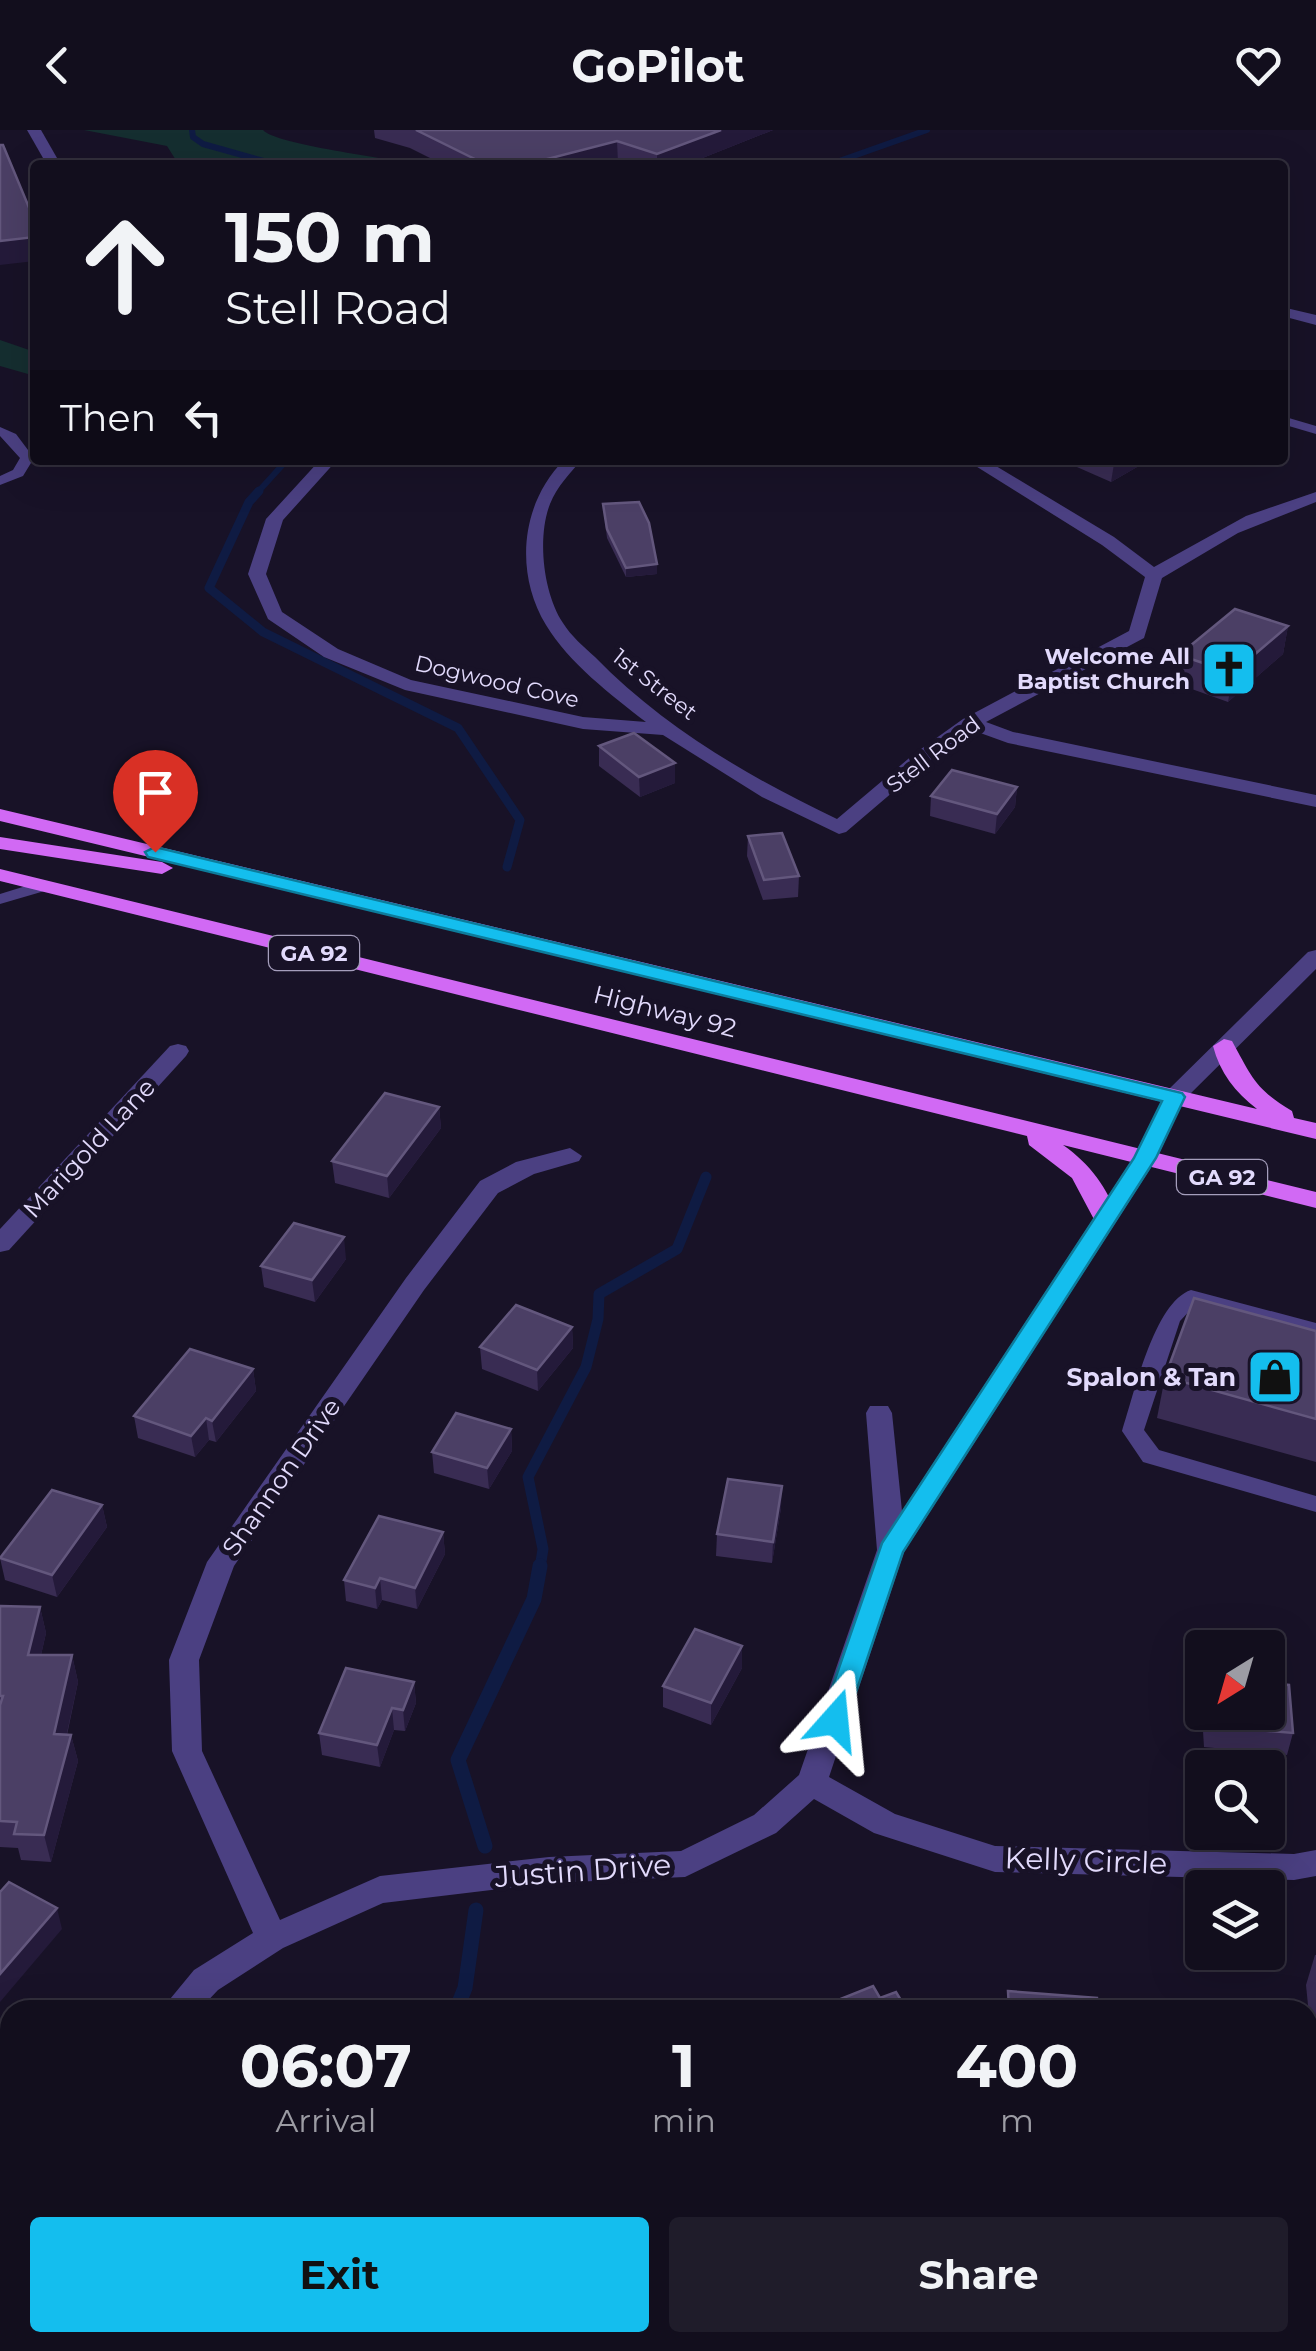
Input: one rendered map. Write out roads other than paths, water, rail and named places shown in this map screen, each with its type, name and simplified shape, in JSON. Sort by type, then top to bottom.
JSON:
[{"type":"main road","name":"Highway 92","points":[[0,815],[1313,1130]]},
{"type":"main road","points":[[0,843],[127,864],[232,871]]},
{"type":"main road","name":"Highway 92","points":[[0,875],[1316,1200]]},
{"type":"main road","points":[[1224,1046],[1230,1066],[1248,1090],[1279,1113],[1313,1130]]},
{"type":"main road","points":[[996,1121],[1068,1159],[1096,1191],[1106,1219]]},
{"type":"street","points":[[34,130],[51,160]]},
{"type":"street","points":[[1288,313],[1316,320]]},
{"type":"street","name":"Dogwood Cove","points":[[324,465],[275,519],[258,574],[274,615],[331,653],[405,684],[583,724],[670,730]]},
{"type":"street","name":"1st Street","points":[[568,465],[549,483],[534,528],[538,580],[552,622],[605,681],[670,730],[789,805],[839,828]]},
{"type":"street","points":[[982,465],[1108,541],[1154,575],[1206,541],[1248,520],[1316,497]]},
{"type":"street","name":"Stell Road","points":[[839,828],[970,722],[1136,634],[1154,575]]},
{"type":"street","points":[[970,722],[1008,737],[1316,802]]},
{"type":"street","points":[[1145,1158],[1174,1097],[1316,957]]},
{"type":"street","name":"Marigold Lane","points":[[0,1244],[178,1051]]},
{"type":"street","name":"Shannon Drive","points":[[272,1938],[187,1751],[184,1660],[209,1594],[222,1562],[415,1284],[489,1187],[525,1168],[570,1156]]},
{"type":"street","name":"Justin Drive","points":[[187,2000],[206,1980],[272,1938],[380,1890],[549,1870],[685,1864],[765,1824],[812,1782],[891,1550],[1145,1158]]},
{"type":"street","name":"Justin Drive","points":[[879,1413],[891,1550]]},
{"type":"street","name":"Kelly Circle","points":[[812,1782],[885,1824],[994,1859],[1294,1867],[1316,1863]]},
{"type":"lane","points":[[1288,422],[1316,430]]},
{"type":"lane","points":[[0,432],[11,436],[27,458],[18,473],[0,481]]},
{"type":"lane","points":[[0,899],[42,886]]},
{"type":"lane","points":[[1316,1330],[1191,1297],[1171,1318],[1133,1430],[1151,1456],[1316,1504]]},
{"type":"waterway","points":[[192,130],[193,137],[203,144],[260,160]]},
{"type":"waterway","points":[[842,160],[927,130]]},
{"type":"waterway","points":[[257,493],[282,465]]},
{"type":"waterway","points":[[259,491],[249,502],[209,588],[263,632],[458,728],[520,820],[507,867]]},
{"type":"waterway","points":[[540,1568],[543,1549],[528,1477],[586,1367],[598,1319],[599,1294],[677,1249],[706,1177]]},
{"type":"waterway","points":[[485,1846],[458,1760],[534,1599],[540,1566]]},
{"type":"waterway","points":[[460,2000],[476,1910]]},
{"type":"place","name":"Welcome All Baptist Church","points":[[1229,669]]},
{"type":"place","name":"Spalon & Tan","points":[[1275,1377]]}]
